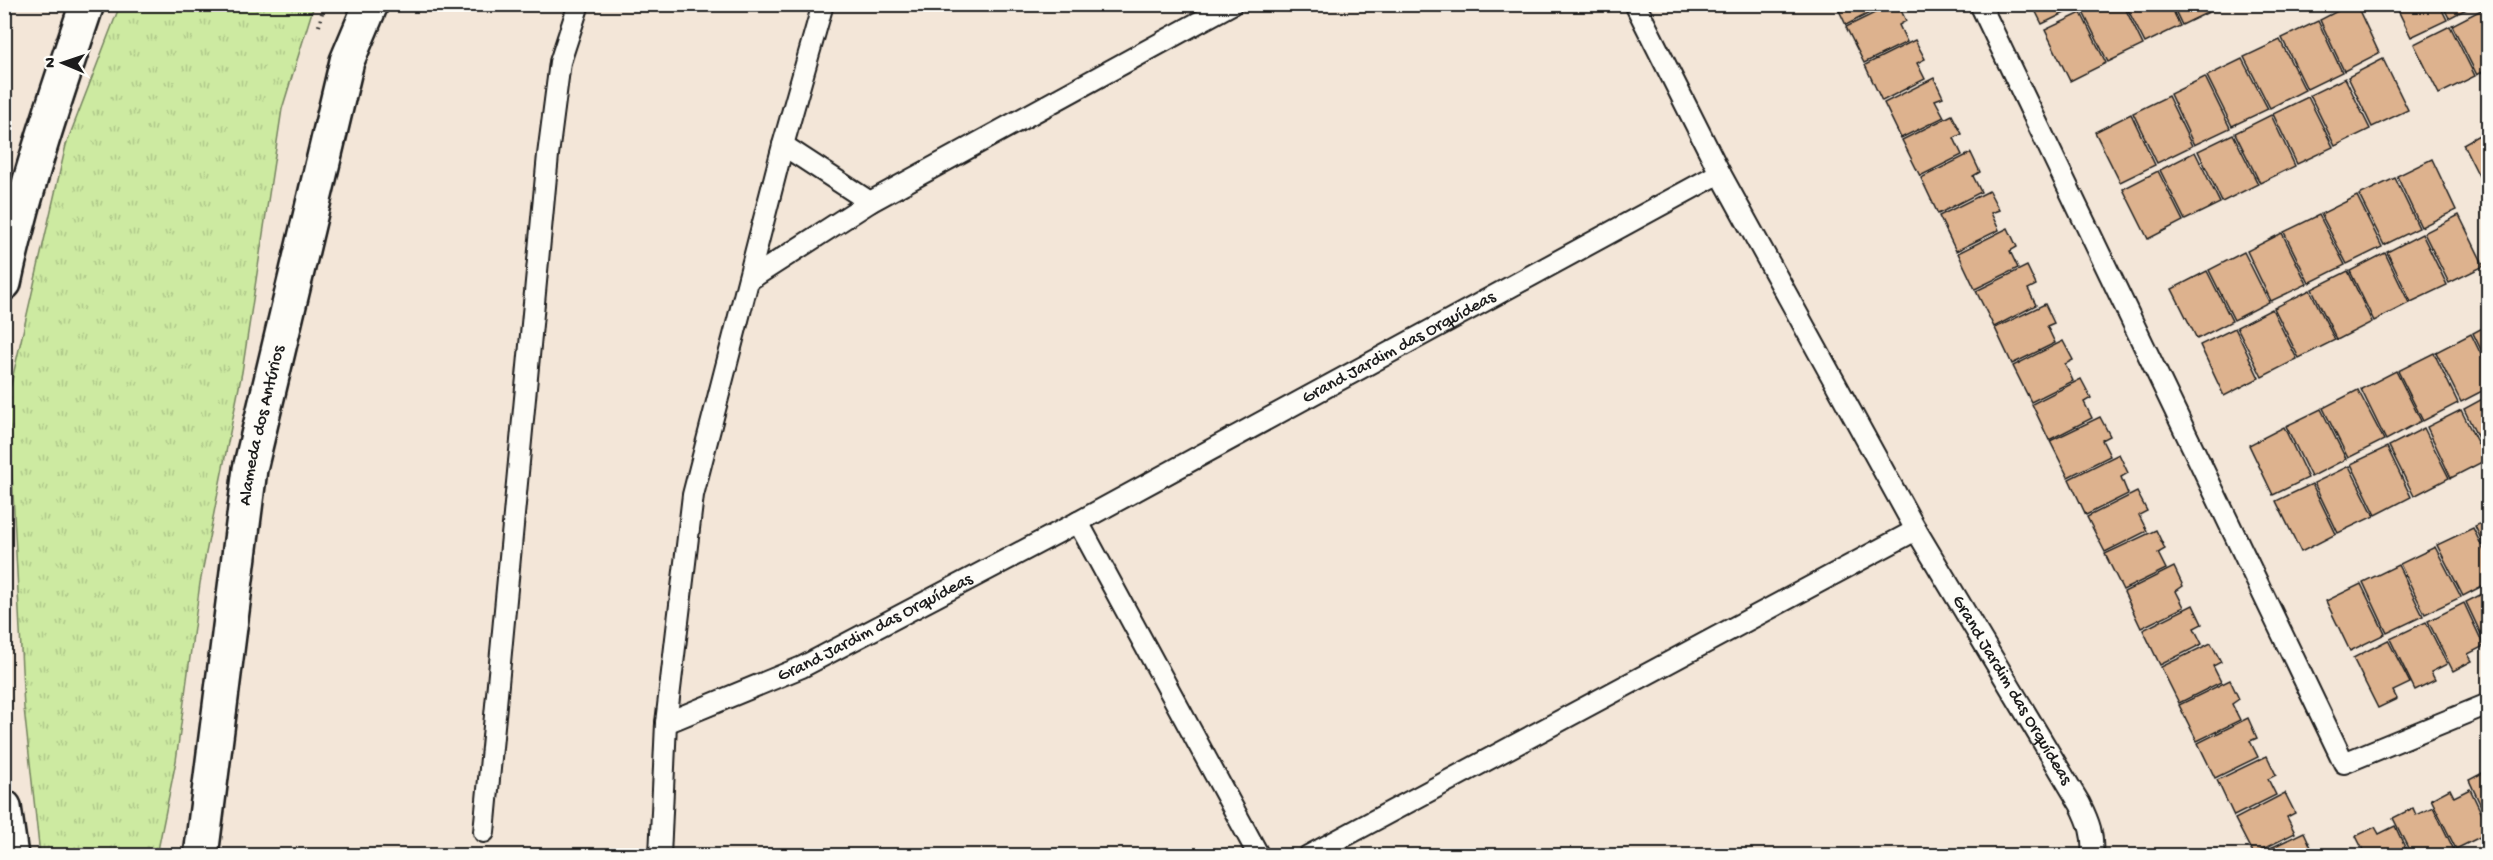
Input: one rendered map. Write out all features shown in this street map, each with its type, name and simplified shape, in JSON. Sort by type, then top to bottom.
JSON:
[{"type":"street","points":[[4,283],[56,94],[87,4]]},
{"type":"street","name":"Alameda dos Antúrios","points":[[201,855],[250,469],[347,61],[371,4]]},
{"type":"street","points":[[4,807],[10,855]]},
{"type":"lane","points":[[484,832],[548,155],[560,62],[579,4]]},
{"type":"lane","points":[[660,855],[666,723],[693,495],[783,145],[823,4]]},
{"type":"lane","points":[[749,280],[870,202],[1232,4]]},
{"type":"lane","name":"Grand Jardim das Orquídeas","points":[[1635,4],[1720,173],[1916,530],[2080,804],[2094,839],[2092,855]]},
{"type":"lane","points":[[1980,4],[2344,764],[2488,704]]},
{"type":"lane","points":[[783,145],[870,202]]},
{"type":"lane","name":"Grand Jardim das Orquídeas","points":[[666,723],[802,667],[1078,522],[1720,173]]},
{"type":"lane","points":[[1078,522],[1259,855]]},
{"type":"lane","points":[[1308,855],[1916,530]]},
{"type":"green space","points":[[120,5],[314,5],[282,109],[242,372],[200,583],[176,761],[157,855],[40,855],[24,708],[8,397],[66,145]]},
{"type":"building","points":[[1836,4],[1887,4],[1846,25]]},
{"type":"building","points":[[1893,4],[1898,4],[1906,21],[1899,25],[1907,42],[1864,63],[1846,27]]},
{"type":"building","points":[[2032,4],[2076,4],[2077,7],[2042,24]]},
{"type":"building","points":[[2098,4],[2123,4],[2143,45],[2108,62],[2083,12]]},
{"type":"building","points":[[2125,4],[2170,4],[2180,26],[2145,43]]},
{"type":"building","points":[[2172,4],[2216,4],[2217,8],[2182,25]]},
{"type":"building","points":[[2351,4],[2356,4],[2379,53],[2344,71],[2320,20]]},
{"type":"building","points":[[2395,4],[2439,4],[2447,20],[2411,37]]},
{"type":"building","points":[[2442,4],[2476,4],[2449,18]]},
{"type":"building","points":[[2487,7],[2488,69],[2477,75],[2452,25]]},
{"type":"building","points":[[2081,13],[2106,63],[2070,81],[2045,30]]},
{"type":"building","points":[[2318,21],[2342,72],[2307,89],[2282,38]]},
{"type":"building","points":[[2450,26],[2475,76],[2439,94],[2414,44]]},
{"type":"building","points":[[1915,40],[1925,59],[1917,63],[1925,79],[1882,101],[1865,65]]},
{"type":"building","points":[[2280,40],[2305,90],[2270,108],[2244,57]]},
{"type":"building","points":[[2242,59],[2268,109],[2232,126],[2207,76]]},
{"type":"building","points":[[2383,59],[2408,110],[2372,127],[2348,77]]},
{"type":"building","points":[[2205,77],[2230,128],[2194,145],[2170,94]]},
{"type":"building","points":[[1934,78],[1943,97],[1935,100],[1944,117],[1901,138],[1884,103]]},
{"type":"building","points":[[2345,78],[2370,129],[2335,146],[2310,95]]},
{"type":"building","points":[[2168,96],[2192,146],[2157,163],[2133,113]]},
{"type":"building","points":[[2308,97],[2333,147],[2297,164],[2273,114]]},
{"type":"building","points":[[2131,114],[2155,165],[2120,182],[2095,132]]},
{"type":"building","points":[[1952,115],[1962,134],[1954,138],[1962,155],[1920,176],[1902,140]]},
{"type":"building","points":[[2271,115],[2295,166],[2260,183],[2235,133]]},
{"type":"building","points":[[2488,130],[2488,194],[2463,144]]},
{"type":"building","points":[[2233,134],[2258,184],[2222,202],[2198,151]]},
{"type":"building","points":[[2195,152],[2220,203],[2185,220],[2160,170]]},
{"type":"building","points":[[1971,153],[1980,172],[1973,176],[1981,192],[1938,214],[1921,178]]},
{"type":"building","points":[[2432,159],[2456,210],[2421,227],[2397,176]]},
{"type":"building","points":[[2158,171],[2183,221],[2148,239],[2123,189]]},
{"type":"building","points":[[2395,178],[2419,228],[2384,245],[2359,195]]},
{"type":"building","points":[[1989,191],[1999,210],[1991,213],[1999,230],[1956,251],[1939,216]]},
{"type":"building","points":[[2357,196],[2382,247],[2347,264],[2321,214]]},
{"type":"building","points":[[2319,215],[2345,265],[2309,283],[2284,232]]},
{"type":"building","points":[[2459,215],[2484,266],[2449,283],[2424,233]]},
{"type":"building","points":[[2008,228],[2017,247],[2010,251],[2018,268],[1975,289],[1958,253]]},
{"type":"building","points":[[2282,233],[2307,284],[2271,301],[2247,251]]},
{"type":"building","points":[[2422,234],[2447,285],[2411,302],[2387,252]]},
{"type":"building","points":[[2244,252],[2269,302],[2234,320],[2209,270]]},
{"type":"building","points":[[2385,253],[2409,303],[2374,321],[2350,271]]},
{"type":"building","points":[[2027,266],[2036,285],[2028,289],[2036,305],[1994,327],[1976,291]]},
{"type":"building","points":[[2207,271],[2232,321],[2197,339],[2172,289]]},
{"type":"building","points":[[2348,271],[2372,322],[2337,340],[2312,289]]},
{"type":"building","points":[[2310,290],[2335,340],[2299,358],[2274,308]]},
{"type":"building","points":[[2045,304],[2054,323],[2047,326],[2055,343],[2012,364],[1995,328]]},
{"type":"building","points":[[2272,309],[2297,359],[2262,377],[2237,327]]},
{"type":"building","points":[[2488,325],[2488,364],[2473,333]]},
{"type":"building","points":[[2235,328],[2259,378],[2224,396],[2200,345]]},
{"type":"building","points":[[2471,334],[2488,369],[2488,388],[2461,402],[2436,352]]},
{"type":"building","points":[[2063,341],[2073,360],[2065,364],[2073,381],[2031,402],[2013,366]]},
{"type":"building","points":[[2434,353],[2458,403],[2423,421],[2398,371]]},
{"type":"building","points":[[2396,371],[2421,421],[2386,440],[2361,389]]},
{"type":"building","points":[[2081,379],[2091,398],[2084,402],[2092,418],[2049,440],[2032,404]]},
{"type":"building","points":[[2358,390],[2384,440],[2348,458],[2323,408]]},
{"type":"building","points":[[2488,396],[2488,459],[2464,409]]},
{"type":"building","points":[[2321,409],[2346,459],[2311,477],[2286,426]]},
{"type":"building","points":[[2461,410],[2486,460],[2451,478],[2427,427]]},
{"type":"building","points":[[2100,417],[2110,436],[2102,440],[2110,456],[2068,477],[2050,441]]},
{"type":"building","points":[[2284,427],[2308,478],[2273,495],[2249,445]]},
{"type":"building","points":[[2424,428],[2449,478],[2414,496],[2389,446]]},
{"type":"building","points":[[2387,447],[2411,497],[2376,515],[2351,464]]},
{"type":"building","points":[[2119,454],[2128,473],[2121,477],[2128,494],[2086,515],[2069,479]]},
{"type":"building","points":[[2349,466],[2374,516],[2338,533],[2314,483]]},
{"type":"building","points":[[2312,484],[2336,534],[2301,552],[2276,501]]},
{"type":"building","points":[[2137,492],[2147,511],[2139,515],[2147,531],[2105,552],[2087,517]]},
{"type":"building","points":[[2488,520],[2488,554],[2475,526]]},
{"type":"building","points":[[2473,528],[2488,559],[2488,583],[2463,596],[2437,545]]},
{"type":"building","points":[[2156,530],[2165,549],[2158,553],[2166,569],[2123,590],[2105,554]]},
{"type":"building","points":[[2435,547],[2461,597],[2425,614],[2400,564]]},
{"type":"building","points":[[2398,565],[2423,616],[2387,633],[2363,582]]},
{"type":"building","points":[[2174,567],[2183,586],[2176,591],[2184,607],[2141,628],[2124,592]]},
{"type":"building","points":[[2361,584],[2385,634],[2350,651],[2326,601]]},
{"type":"building","points":[[2488,591],[2488,649],[2466,602]]},
{"type":"building","points":[[2464,603],[2484,646],[2468,654],[2472,661],[2453,671],[2428,621]]},
{"type":"building","points":[[2193,605],[2202,624],[2194,628],[2202,644],[2160,665],[2143,630]]},
{"type":"building","points":[[2426,622],[2447,664],[2431,672],[2435,680],[2415,690],[2390,639]]},
{"type":"building","points":[[2388,640],[2410,683],[2393,691],[2397,699],[2378,708],[2353,658]]},
{"type":"building","points":[[2211,643],[2221,662],[2213,666],[2221,682],[2179,703],[2161,667]]},
{"type":"building","points":[[2230,680],[2239,699],[2232,704],[2240,720],[2197,741],[2179,705]]},
{"type":"building","points":[[2248,718],[2257,738],[2250,741],[2258,757],[2215,778],[2198,743]]},
{"type":"building","points":[[2267,756],[2276,775],[2268,779],[2276,795],[2234,816],[2217,780]]},
{"type":"building","points":[[2488,770],[2488,821],[2469,780]]},
{"type":"building","points":[[2450,789],[2454,797],[2470,789],[2488,827],[2488,833],[2456,849],[2431,799]]},
{"type":"building","points":[[2285,793],[2295,813],[2287,817],[2295,833],[2253,854],[2235,819]]},
{"type":"building","points":[[2433,807],[2454,850],[2443,856],[2412,856],[2393,818],[2413,808],[2416,815]]},
{"type":"building","points":[[2395,826],[2409,856],[2366,856],[2356,836],[2375,827],[2379,834]]},
{"type":"building","points":[[2304,832],[2315,856],[2254,856]]}]
